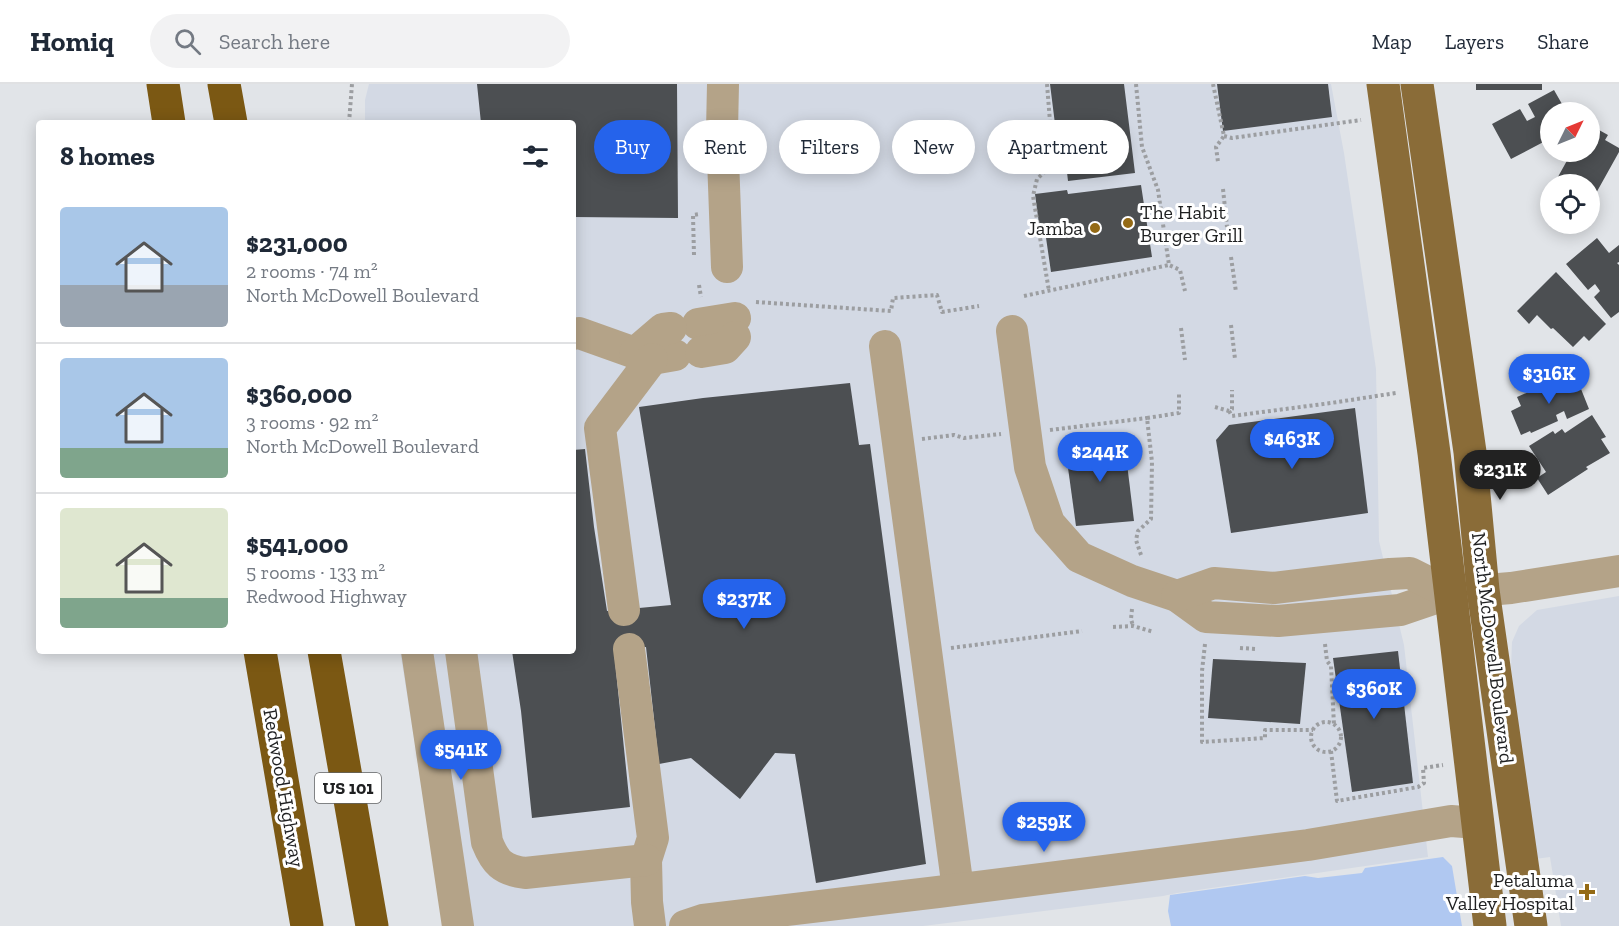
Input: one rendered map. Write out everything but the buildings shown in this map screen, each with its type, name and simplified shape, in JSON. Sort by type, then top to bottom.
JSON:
[{"type":"highway","points":[[163,84],[169,120]]},
{"type":"highway","points":[[224,84],[230,120]]},
{"type":"highway","name":"Redwood Highway","points":[[261,654],[307,926]]},
{"type":"highway","name":"US 101","points":[[325,654],[372,926]]},
{"type":"main road","name":"North McDowell Boulevard","points":[[1383,84],[1434,453],[1490,926]]},
{"type":"main road","name":"North McDowell Boulevard","points":[[1417,84],[1470,452],[1483,590],[1531,926]]},
{"type":"street","points":[[723,84],[722,131],[727,267]]},
{"type":"street","points":[[576,334],[672,345],[725,348],[742,319]]},
{"type":"street","points":[[1012,330],[1030,467],[1049,523],[1079,557],[1132,581],[1177,596],[1206,617],[1278,621],[1400,610],[1450,593],[1511,588],[1619,571]]},
{"type":"street","points":[[624,610],[587,430],[672,345]]},
{"type":"street","points":[[885,346],[958,889]]},
{"type":"street","points":[[629,649],[653,838],[646,860],[650,926]]},
{"type":"street","points":[[417,654],[458,926]]},
{"type":"street","points":[[461,654],[487,842],[493,856],[502,866],[513,872],[525,873],[646,860]]},
{"type":"street","points":[[685,926],[703,920],[1308,845],[1451,821],[1478,823]]},
{"type":"path","points":[[349,120],[352,84]]},
{"type":"path","points":[[1047,84],[1052,165],[1037,179],[1033,196],[1049,291]]},
{"type":"path","points":[[1136,84],[1142,147],[1158,190],[1169,265]]},
{"type":"path","points":[[1213,84],[1224,136],[1216,147],[1218,162]]},
{"type":"path","points":[[1224,136],[1232,138],[1361,120]]},
{"type":"path","points":[[1223,189],[1227,227]]},
{"type":"path","points":[[1231,257],[1236,292]]},
{"type":"path","points":[[1024,296],[1169,265],[1180,270],[1185,291]]},
{"type":"path","points":[[742,319],[891,311],[893,298],[937,296],[942,312],[978,306]]},
{"type":"path","points":[[1231,325],[1235,359]]},
{"type":"path","points":[[1181,328],[1185,360]]},
{"type":"path","points":[[1229,411],[1232,409],[1232,390]]},
{"type":"path","points":[[1215,407],[1229,411],[1232,416],[1396,393]]},
{"type":"path","points":[[1042,431],[1179,413],[1179,394]]},
{"type":"path","points":[[1141,557],[1136,540],[1138,531],[1150,519],[1152,462],[1147,418]]},
{"type":"path","points":[[915,440],[954,435],[964,438],[1005,434]]},
{"type":"path","points":[[1113,627],[1133,626],[1154,632]]},
{"type":"path","points":[[941,649],[1083,631]]},
{"type":"path","points":[[1205,643],[1202,671],[1202,742],[1265,738],[1265,730],[1314,730]]},
{"type":"path","points":[[1325,644],[1327,661],[1331,666],[1335,726]]},
{"type":"path","points":[[1330,723],[1335,726],[1341,737],[1338,746],[1331,751],[1321,752],[1313,745],[1314,730],[1321,724],[1330,723]]},
{"type":"path","points":[[1331,751],[1337,801],[1418,788],[1424,783],[1423,768],[1444,765]]},
{"type":"shaded area","points":[[369,84],[1331,84],[1344,153],[1376,369],[1379,541],[1404,645],[1428,857],[1163,896],[923,926],[444,926],[400,654],[576,654],[576,120],[365,120],[365,100]]},
{"type":"shaded area","points":[[1619,596],[1619,926],[1561,926],[1550,857],[1535,859],[1511,667],[1512,642],[1519,626],[1537,610]]},
{"type":"shaded area","points":[[1443,857],[1452,866],[1462,926],[1171,926],[1168,911],[1170,895],[1305,876],[1318,878],[1362,873],[1365,868]]},
{"type":"place","name":"The Habit Burger Grill","points":[[1128,223]]},
{"type":"place","name":"Jamba","points":[[1095,228]]},
{"type":"place","name":"Petaluma Valley Hospital","points":[[1587,892]]}]
